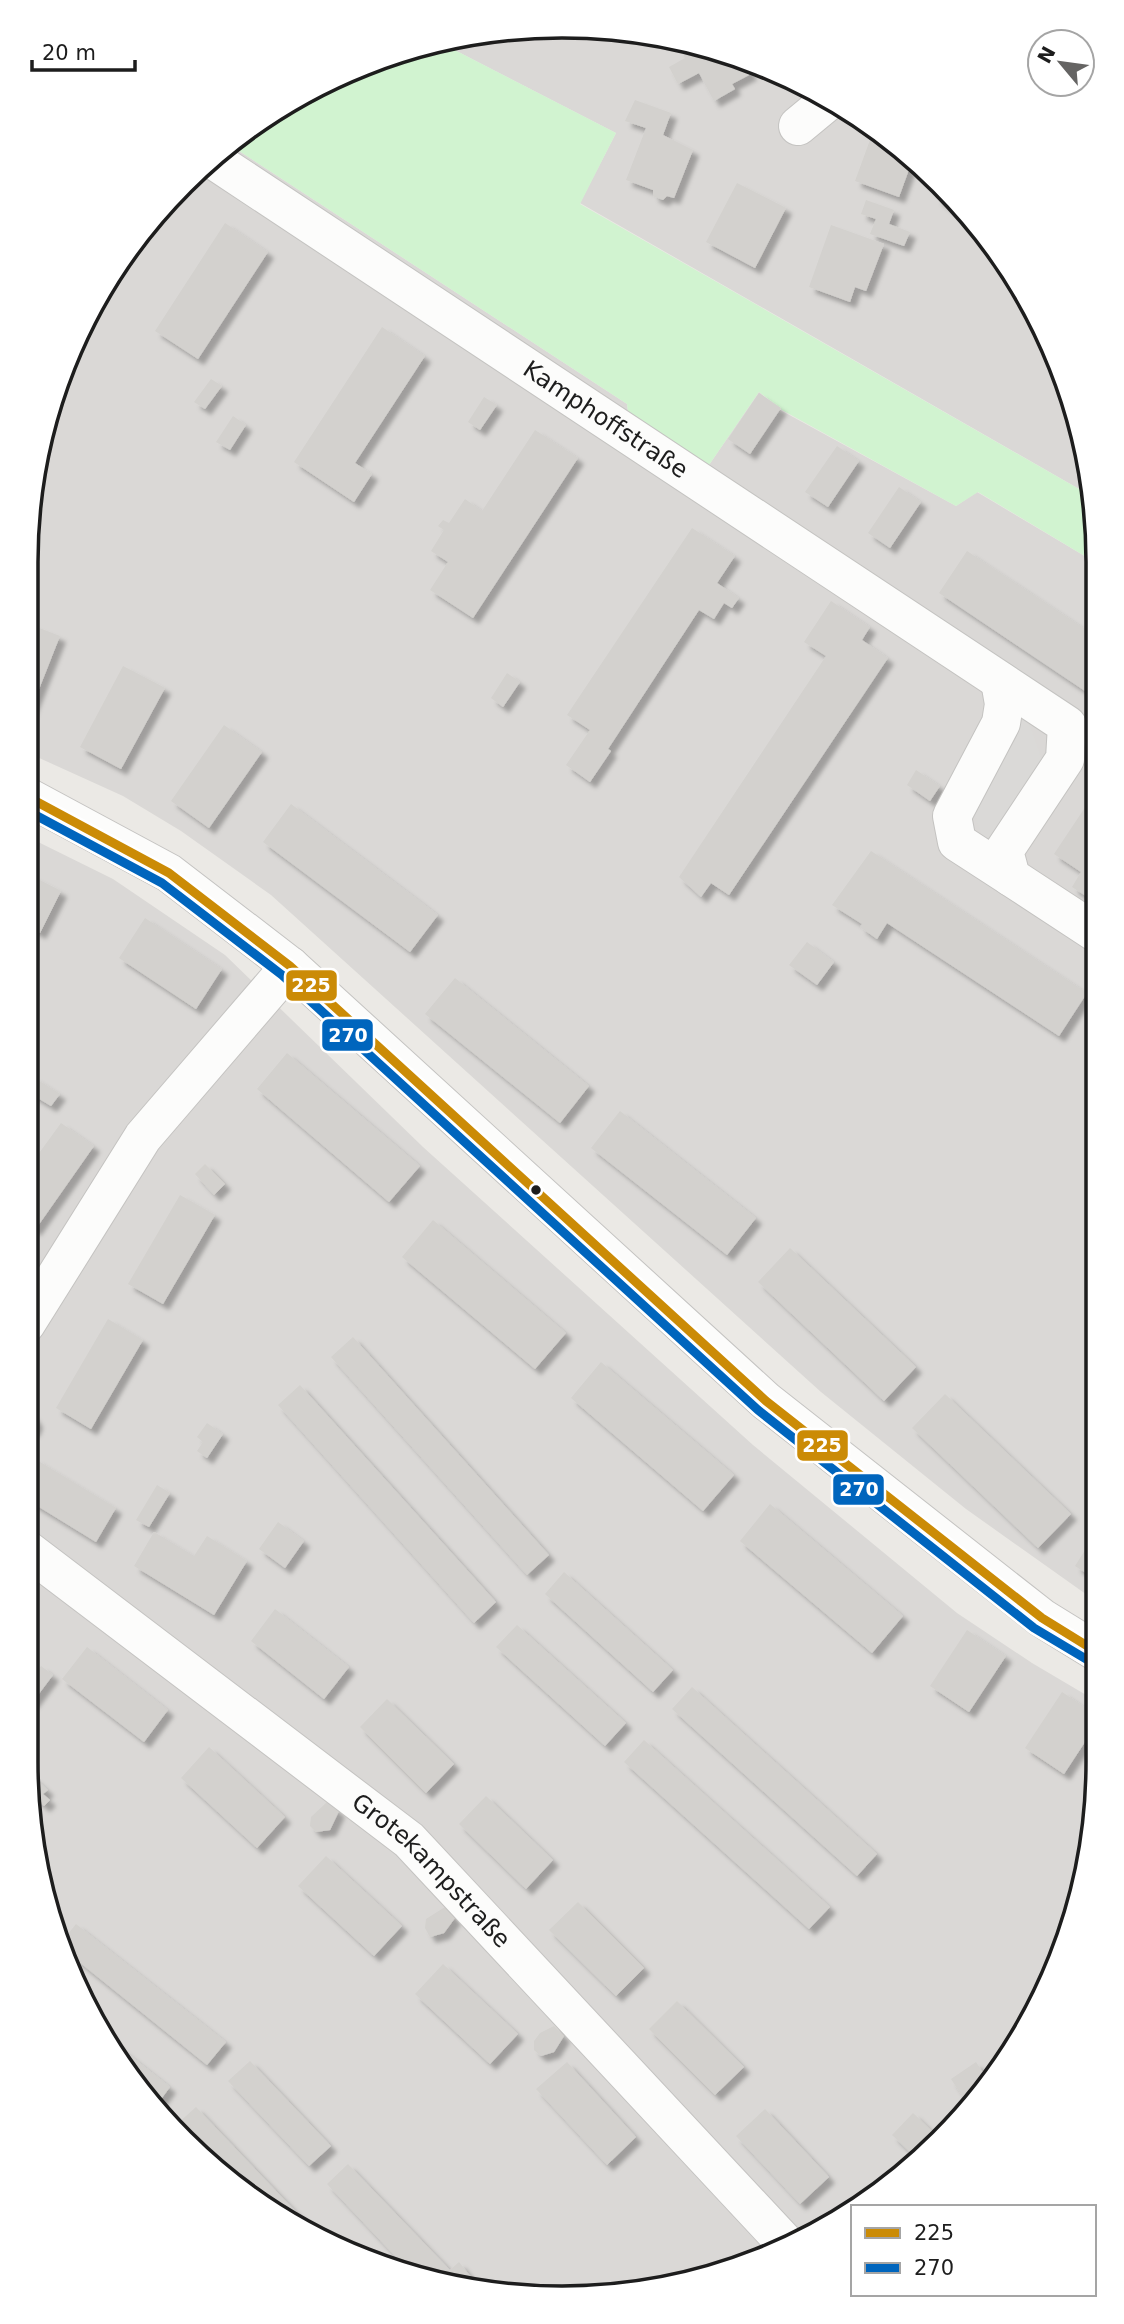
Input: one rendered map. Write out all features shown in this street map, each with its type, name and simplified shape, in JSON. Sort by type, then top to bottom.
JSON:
[{"type":"street","points":[[798,126],[821,107]]},
{"type":"street","name":"Kamphoffstraße","points":[[221,165],[1067,725],[1065,759],[1004,851],[1011,877]]},
{"type":"street","points":[[1000,681],[1004,704],[1001,723],[952,816],[957,842],[1086,926]]},
{"type":"street","points":[[38,802],[169,873],[290,966],[766,1401],[1042,1618],[1086,1645]]},
{"type":"street","points":[[38,1305],[143,1137],[290,966]]},
{"type":"street","name":"Grotekampstraße","points":[[38,1558],[409,1840],[780,2238]]},
{"type":"shaded area","points":[[562,38],[630,43],[664,49],[697,56],[762,78],[794,92],[853,127],[907,168],[932,192],[956,217],[997,271],[1032,330],[1046,362],[1068,427],[1080,490],[580,203],[616,133],[455,50],[494,43]]},
{"type":"shaded area","points":[[239,151],[627,404],[628,412],[709,465],[759,392],[782,411],[956,506],[977,492],[1086,557],[1086,1594],[966,1509],[821,1392],[271,895],[181,831],[123,796],[38,757],[38,562],[43,494],[49,460],[56,427],[78,362],[109,300],[127,271],[168,217]]},
{"type":"shaded area","points":[[1024,709],[1043,763],[989,854],[970,802]]},
{"type":"shaded area","points":[[38,842],[113,879],[225,955],[423,1147],[753,1445],[957,1613],[1086,1695],[1086,1762],[1081,1830],[1068,1897],[1046,1962],[1032,1994],[997,2053],[956,2107],[907,2156],[853,2197],[824,2215],[794,2232],[730,2258],[664,2275],[630,2281],[562,2286],[494,2281],[427,2268],[394,2258],[330,2232],[271,2197],[217,2156],[168,2107],[147,2081],[92,1994],[66,1930],[56,1897],[43,1830],[38,1762]]},
{"type":"green space","points":[[455,50],[616,133],[580,204],[1080,490],[1086,557],[978,492],[956,506],[782,410],[759,392],[709,465],[628,412],[627,404],[239,151],[271,127],[330,92],[394,66]]},
{"type":"building","points":[[682,53],[751,74],[732,84],[735,89],[714,101],[699,73],[678,84],[669,67],[685,58]]},
{"type":"building","points":[[635,100],[671,113],[663,135],[693,150],[674,198],[667,196],[663,200],[653,196],[653,190],[626,180],[646,128],[625,121]]},
{"type":"building","points":[[870,139],[909,170],[899,197],[855,181]]},
{"type":"building","points":[[737,183],[786,208],[755,268],[706,242]]},
{"type":"building","points":[[866,200],[894,210],[889,224],[910,232],[904,246],[870,234],[876,219],[861,214]]},
{"type":"building","points":[[225,223],[268,252],[198,359],[155,331]]},
{"type":"building","points":[[831,225],[884,244],[866,291],[855,287],[850,302],[809,287]]},
{"type":"building","points":[[382,327],[425,356],[355,463],[372,474],[354,502],[294,462]]},
{"type":"building","points":[[211,379],[222,386],[205,409],[194,402]]},
{"type":"building","points":[[759,393],[781,408],[750,454],[728,439]]},
{"type":"building","points":[[484,397],[497,405],[480,430],[468,422]]},
{"type":"building","points":[[233,416],[246,425],[230,450],[216,442]]},
{"type":"building","points":[[535,430],[578,458],[473,618],[430,590],[448,562],[431,551],[444,530],[438,526],[443,520],[449,523],[465,499],[482,511]]},
{"type":"building","points":[[837,446],[859,461],[828,507],[805,492]]},
{"type":"building","points":[[899,487],[921,502],[890,548],[868,533]]},
{"type":"building","points":[[692,528],[735,556],[717,583],[739,598],[732,608],[724,603],[714,619],[699,610],[608,749],[611,751],[590,782],[566,765],[590,730],[567,715]]},
{"type":"building","points":[[967,551],[1086,630],[1086,692],[939,593]]},
{"type":"building","points":[[831,601],[870,627],[862,640],[888,658],[729,895],[711,883],[701,897],[679,877],[826,656],[804,642]]},
{"type":"building","points":[[38,628],[60,636],[38,692]]},
{"type":"building","points":[[123,666],[165,688],[121,769],[80,747]]},
{"type":"building","points":[[507,673],[520,682],[503,707],[491,698]]},
{"type":"building","points":[[224,725],[262,752],[209,828],[171,801]]},
{"type":"building","points":[[916,770],[940,786],[930,801],[907,785]]},
{"type":"building","points":[[291,804],[438,915],[410,952],[263,842]]},
{"type":"building","points":[[1086,806],[1086,896],[1072,887],[1081,872],[1054,854]]},
{"type":"building","points":[[871,851],[1086,995],[1059,1036],[887,923],[877,939],[860,927],[862,924],[832,905]]},
{"type":"building","points":[[38,879],[61,891],[40,933],[38,932]]},
{"type":"building","points":[[145,918],[222,969],[196,1009],[119,958]]},
{"type":"building","points":[[807,942],[834,962],[817,985],[789,965]]},
{"type":"building","points":[[455,978],[589,1086],[560,1123],[425,1014]]},
{"type":"building","points":[[287,1053],[420,1166],[389,1202],[257,1089]]},
{"type":"building","points":[[38,1080],[60,1094],[51,1106],[38,1098]]},
{"type":"building","points":[[620,1111],[756,1218],[727,1255],[591,1148]]},
{"type":"building","points":[[61,1123],[94,1146],[38,1226],[38,1155]]},
{"type":"building","points":[[205,1164],[225,1184],[214,1195],[195,1174]]},
{"type":"building","points":[[180,1195],[215,1215],[163,1304],[128,1284]]},
{"type":"building","points":[[433,1220],[566,1333],[535,1369],[402,1257]]},
{"type":"building","points":[[790,1248],[916,1367],[884,1401],[758,1282]]},
{"type":"building","points":[[108,1319],[143,1340],[91,1429],[56,1408]]},
{"type":"building","points":[[353,1337],[549,1555],[527,1575],[331,1357]]},
{"type":"building","points":[[601,1362],[734,1475],[703,1511],[571,1398]]},
{"type":"building","points":[[300,1385],[496,1602],[474,1623],[278,1405]]},
{"type":"building","points":[[945,1394],[1071,1514],[1038,1548],[912,1428]]},
{"type":"building","points":[[207,1423],[223,1434],[207,1458],[197,1451],[203,1442],[197,1437]]},
{"type":"building","points":[[38,1461],[116,1508],[96,1542],[38,1506]]},
{"type":"building","points":[[157,1485],[170,1493],[149,1527],[136,1520]]},
{"type":"building","points":[[770,1504],[903,1616],[872,1653],[740,1541]]},
{"type":"building","points":[[278,1522],[304,1541],[285,1568],[259,1549]]},
{"type":"building","points":[[154,1532],[194,1556],[207,1536],[247,1561],[214,1615],[134,1566]]},
{"type":"building","points":[[1086,1548],[1086,1573],[1075,1566]]},
{"type":"building","points":[[564,1572],[673,1670],[653,1692],[545,1594]]},
{"type":"building","points":[[275,1609],[349,1667],[324,1699],[251,1641]]},
{"type":"building","points":[[517,1625],[626,1723],[605,1746],[496,1647]]},
{"type":"building","points":[[967,1630],[1006,1656],[969,1712],[930,1686]]},
{"type":"building","points":[[87,1647],[168,1710],[144,1742],[62,1679]]},
{"type":"building","points":[[41,1666],[53,1675],[38,1695],[38,1670]]},
{"type":"building","points":[[692,1687],[877,1854],[857,1876],[672,1709]]},
{"type":"building","points":[[1062,1692],[1086,1708],[1086,1740],[1064,1774],[1025,1748]]},
{"type":"building","points":[[387,1699],[454,1764],[426,1793],[360,1727]]},
{"type":"building","points":[[644,1740],[830,1907],[809,1929],[624,1762]]},
{"type":"building","points":[[209,1747],[285,1817],[257,1848],[181,1778]]},
{"type":"building","points":[[39,1782],[48,1790],[43,1794],[50,1800],[44,1806],[41,1803]]},
{"type":"building","points":[[486,1796],[553,1860],[526,1889],[459,1824]]},
{"type":"building","points":[[327,1802],[339,1811],[330,1830],[316,1832],[310,1826],[311,1817]]},
{"type":"building","points":[[326,1856],[402,1926],[374,1956],[298,1886]]},
{"type":"building","points":[[578,1902],[644,1968],[616,1996],[549,1930]]},
{"type":"building","points":[[445,1907],[455,1918],[444,1933],[430,1937],[425,1928],[426,1919]]},
{"type":"building","points":[[76,1924],[226,2042],[207,2065],[78,1961],[68,1934]]},
{"type":"building","points":[[443,1964],[518,2034],[490,2064],[415,1994]]},
{"type":"building","points":[[677,2001],[744,2067],[715,2095],[649,2029]]},
{"type":"building","points":[[554,2026],[564,2036],[554,2052],[541,2056],[534,2050],[534,2041],[540,2033]]},
{"type":"building","points":[[127,2053],[170,2087],[161,2099]]},
{"type":"building","points":[[250,2061],[331,2146],[309,2166],[228,2081]]},
{"type":"building","points":[[567,2062],[636,2137],[607,2165],[536,2089]]},
{"type":"building","points":[[976,2062],[983,2073],[963,2098],[951,2079]]},
{"type":"building","points":[[196,2107],[297,2213],[243,2177],[181,2121]]},
{"type":"building","points":[[765,2109],[829,2177],[800,2204],[736,2136]]},
{"type":"building","points":[[913,2113],[932,2132],[910,2153],[892,2135]]},
{"type":"building","points":[[348,2164],[450,2270],[459,2262],[471,2277],[398,2259],[327,2184]]},
{"type":"transit line","name":"225","points":[[38,802],[169,873],[290,966],[766,1401],[1042,1618],[1086,1645]]},
{"type":"transit line","name":"270","points":[[38,816],[162,883],[282,975],[758,1410],[1034,1628],[1086,1659]]}]
